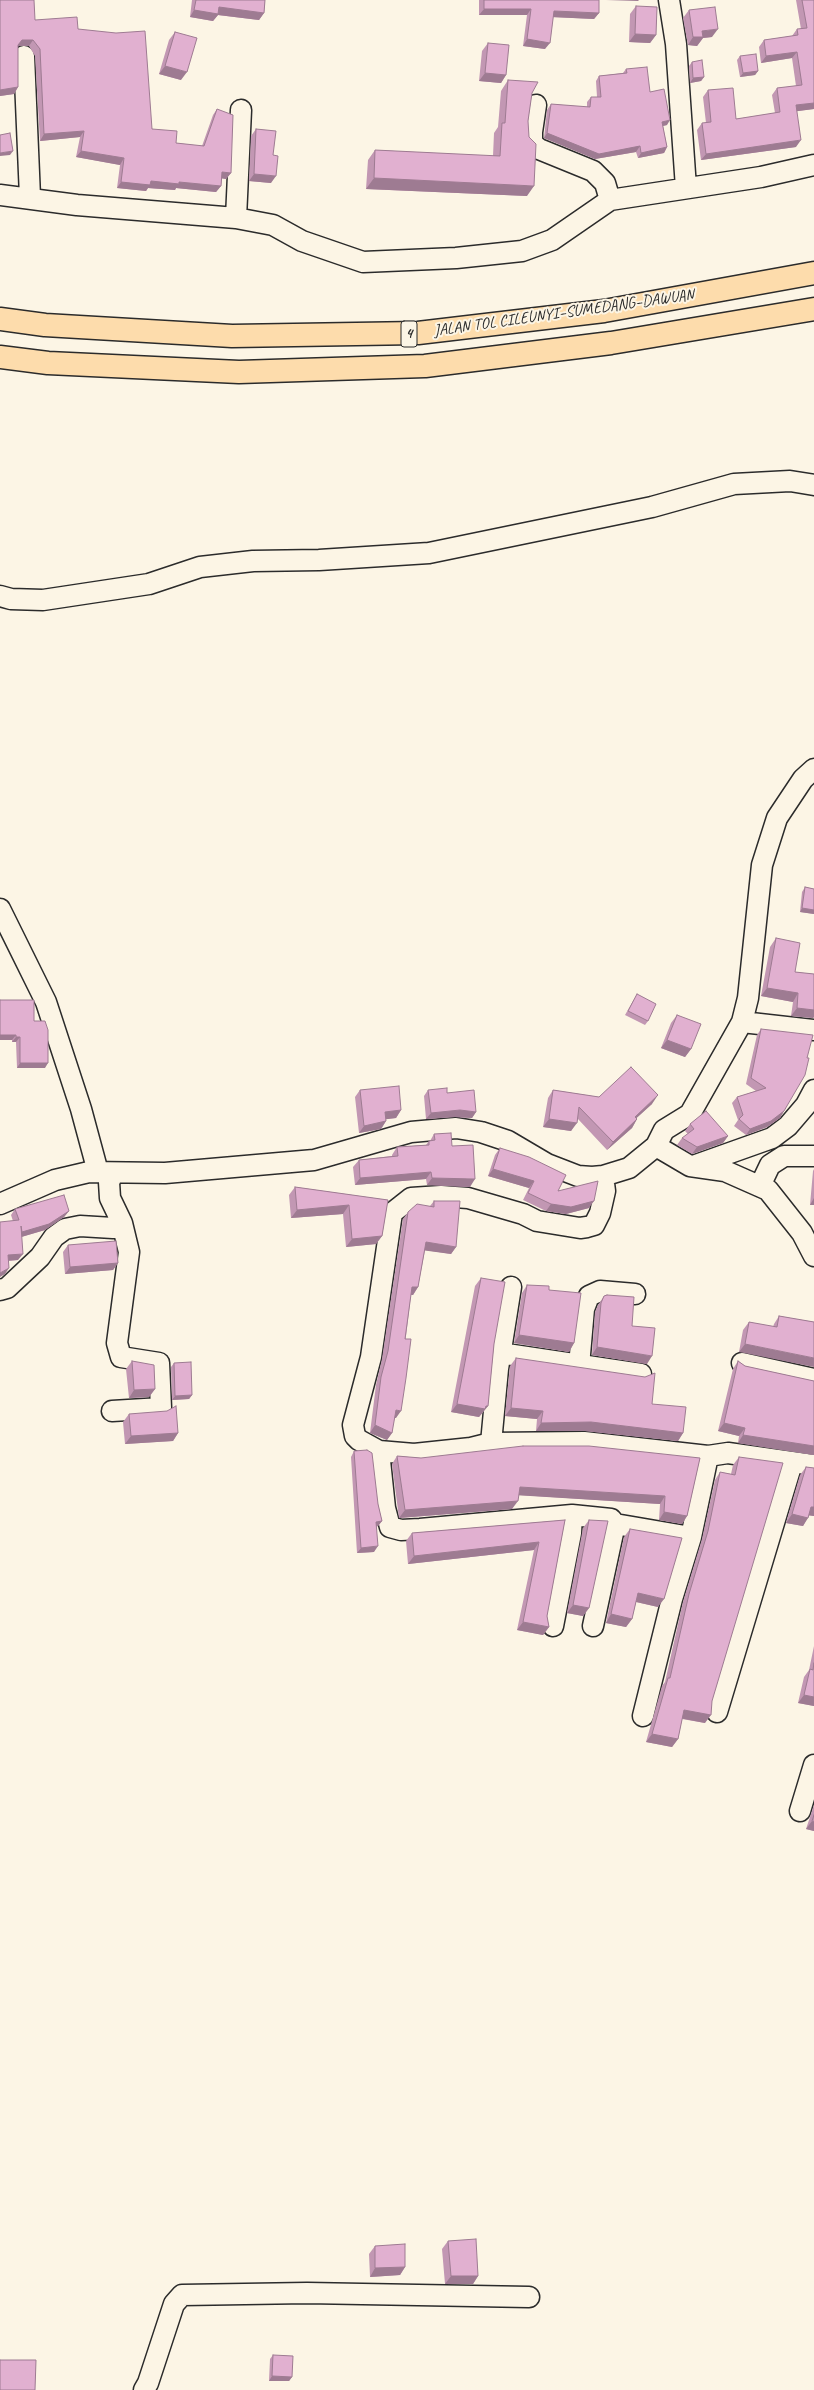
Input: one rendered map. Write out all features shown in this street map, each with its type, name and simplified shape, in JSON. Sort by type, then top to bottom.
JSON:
[{"type":"highway","name":"JALAN TOL CILEUNYI–SUMEDANG–DAWUAN","points":[[0,319],[45,325],[232,336],[418,334],[604,311],[814,273]]},
{"type":"highway","name":"JALAN TOL CILEUNYI–SUMEDANG–DAWUAN","points":[[0,357],[48,363],[239,372],[425,366],[611,343],[814,309]]},
{"type":"street","points":[[669,0],[676,44],[686,188]]},
{"type":"street","points":[[24,56],[30,197]]},
{"type":"street","points":[[536,105],[532,143],[539,150],[593,171],[606,183],[610,200]]},
{"type":"street","points":[[236,218],[241,110]]},
{"type":"street","points":[[0,195],[30,197],[77,205],[236,218],[273,225],[302,241],[363,262],[456,258],[522,251],[552,240],[610,200],[761,177],[814,165]]},
{"type":"street","points":[[0,596],[11,599],[43,600],[149,584],[200,567],[253,561],[319,560],[429,553],[652,506],[734,484],[790,480],[814,485]]},
{"type":"street","points":[[0,1204],[55,1180],[89,1172],[165,1173],[314,1160],[411,1132],[456,1128],[481,1132],[508,1141],[547,1164],[578,1176],[603,1176],[629,1168],[656,1146],[664,1130],[690,1114],[742,1022],[748,998],[762,864],[777,818],[803,778],[814,769]]},
{"type":"street","points":[[0,909],[46,1002],[81,1109],[106,1173],[110,1198],[122,1223],[128,1252],[117,1343],[121,1357],[160,1363],[161,1408],[112,1411]]},
{"type":"street","points":[[742,1022],[814,1030]]},
{"type":"street","points":[[690,1166],[733,1153],[772,1138],[788,1126],[806,1105],[814,1090]]},
{"type":"street","points":[[656,1146],[690,1166],[725,1171],[768,1190],[802,1233],[814,1256]]},
{"type":"street","points":[[760,1186],[770,1165],[784,1156],[814,1156]]},
{"type":"street","points":[[603,1176],[605,1191],[600,1213],[594,1225],[587,1227],[580,1228],[537,1221],[523,1214],[468,1198],[441,1196],[411,1198],[392,1213],[371,1357],[353,1425],[355,1436],[359,1440],[379,1451],[414,1454],[471,1448],[491,1443],[584,1442],[708,1456],[728,1453],[814,1465]]},
{"type":"street","points":[[0,1290],[7,1288],[40,1257],[54,1237],[65,1228],[80,1226],[113,1228],[122,1223]]},
{"type":"street","points":[[491,1443],[500,1353],[511,1287]]},
{"type":"street","points":[[579,1366],[584,1309],[590,1296],[600,1291],[635,1294]]},
{"type":"street","points":[[500,1353],[579,1366],[641,1374]]},
{"type":"street","points":[[742,1363],[814,1379]]},
{"type":"street","points":[[379,1451],[385,1508],[390,1527],[401,1530],[420,1529],[572,1515],[610,1519],[615,1524],[691,1537]]},
{"type":"street","points":[[643,1716],[672,1599],[691,1537],[708,1456]]},
{"type":"street","points":[[717,1712],[792,1463]]},
{"type":"street","points":[[553,1626],[571,1533],[572,1515]]},
{"type":"street","points":[[593,1626],[615,1524]]},
{"type":"street","points":[[800,1811],[814,1765]]},
{"type":"street","points":[[144,2390],[148,2383],[174,2304],[182,2295],[307,2293],[529,2297]]},
{"type":"building","points":[[0,0],[34,0],[35,20],[77,17],[78,29],[116,33],[145,31],[152,129],[177,131],[176,143],[204,146],[217,109],[233,115],[231,173],[222,172],[221,186],[179,182],[179,184],[151,181],[150,185],[121,182],[124,158],[81,151],[84,131],[44,134],[40,49],[33,40],[22,40],[18,45],[18,87],[0,90]]},
{"type":"building","points":[[196,0],[265,0],[264,13],[219,7],[218,14],[194,10]]},
{"type":"building","points":[[484,0],[599,0],[599,13],[554,11],[550,43],[527,39],[531,9],[484,9]]},
{"type":"building","points":[[802,0],[814,0],[814,103],[796,105],[801,140],[706,154],[702,123],[711,122],[708,90],[733,88],[736,119],[780,112],[777,88],[802,85],[797,52],[766,56],[764,40],[798,35],[797,29],[807,28]]},
{"type":"building","points":[[636,6],[657,7],[656,35],[635,34]]},
{"type":"building","points":[[715,7],[718,29],[702,31],[703,37],[693,37],[689,10]]},
{"type":"building","points":[[175,32],[197,38],[187,72],[165,66]]},
{"type":"building","points":[[488,43],[509,45],[506,75],[485,73]]},
{"type":"building","points":[[756,54],[758,71],[743,73],[740,56]]},
{"type":"building","points":[[702,60],[704,77],[693,78],[692,62]]},
{"type":"building","points":[[647,67],[650,92],[664,89],[670,120],[662,122],[667,147],[641,153],[640,146],[599,154],[547,133],[551,104],[590,107],[591,97],[601,97],[599,76],[627,73],[626,69]]},
{"type":"building","points":[[508,80],[538,82],[532,93],[528,121],[529,137],[536,144],[534,186],[374,178],[375,150],[500,156],[502,123],[505,123]]},
{"type":"building","points":[[256,129],[276,131],[273,155],[278,156],[276,176],[254,174]]},
{"type":"building","points":[[10,133],[13,151],[0,153],[0,135]]},
{"type":"building","points":[[805,887],[814,889],[814,910],[802,908]]},
{"type":"building","points":[[776,938],[800,943],[795,972],[814,974],[814,1010],[797,1008],[798,993],[767,988]]},
{"type":"building","points":[[637,994],[656,1004],[648,1021],[628,1011]]},
{"type":"building","points":[[0,1000],[34,1000],[34,1021],[45,1021],[48,1030],[48,1063],[20,1063],[20,1037],[16,1037],[16,1035],[0,1035]]},
{"type":"building","points":[[677,1015],[701,1024],[691,1049],[667,1040]]},
{"type":"building","points":[[761,1029],[813,1035],[807,1058],[809,1058],[805,1075],[784,1111],[771,1121],[750,1129],[739,1119],[743,1115],[737,1097],[766,1088],[751,1078]]},
{"type":"building","points":[[631,1067],[658,1095],[635,1117],[637,1119],[613,1142],[579,1107],[577,1123],[549,1119],[553,1090],[599,1097]]},
{"type":"building","points":[[399,1086],[401,1110],[385,1112],[386,1121],[364,1126],[360,1090]]},
{"type":"building","points":[[447,1088],[447,1093],[474,1090],[476,1112],[460,1110],[431,1113],[428,1090]]},
{"type":"building","points":[[706,1111],[728,1136],[697,1147],[682,1138],[694,1129],[690,1124]]},
{"type":"building","points":[[451,1133],[452,1146],[473,1145],[475,1179],[432,1178],[431,1172],[360,1178],[359,1160],[398,1156],[397,1147],[429,1145],[429,1141],[435,1140],[434,1134]]},
{"type":"building","points":[[500,1148],[529,1157],[566,1175],[558,1191],[598,1181],[594,1201],[571,1207],[551,1204],[528,1193],[534,1181],[493,1169]]},
{"type":"building","points":[[295,1187],[388,1200],[382,1236],[352,1239],[349,1205],[297,1210]]},
{"type":"building","points":[[64,1195],[69,1211],[49,1224],[22,1232],[21,1226],[23,1254],[8,1255],[9,1268],[0,1273],[0,1222],[19,1220],[15,1209]]},
{"type":"building","points":[[434,1201],[460,1201],[456,1247],[426,1242],[418,1287],[412,1287],[405,1339],[411,1339],[406,1378],[401,1411],[396,1410],[392,1433],[375,1425],[381,1377],[388,1351],[408,1212],[417,1204],[434,1207]]},
{"type":"building","points":[[116,1241],[118,1263],[70,1267],[68,1245]]},
{"type":"building","points":[[481,1278],[505,1282],[494,1344],[488,1406],[486,1406],[485,1409],[457,1404]]},
{"type":"building","points":[[527,1285],[549,1286],[549,1290],[581,1293],[574,1343],[519,1335]]},
{"type":"building","points":[[604,1296],[634,1297],[632,1326],[655,1328],[652,1356],[597,1347],[601,1303]]},
{"type":"building","points":[[779,1316],[814,1322],[814,1358],[745,1344],[749,1322],[777,1327]]},
{"type":"building","points":[[516,1358],[645,1377],[655,1373],[652,1404],[686,1407],[683,1433],[591,1422],[541,1423],[543,1411],[511,1408]]},
{"type":"building","points":[[132,1361],[154,1365],[155,1389],[134,1390]]},
{"type":"building","points":[[738,1361],[745,1366],[814,1381],[814,1446],[743,1435],[745,1428],[724,1423]]},
{"type":"building","points":[[191,1362],[192,1395],[175,1396],[174,1363]]},
{"type":"building","points":[[176,1406],[178,1433],[131,1436],[129,1414],[167,1411]]},
{"type":"building","points":[[523,1446],[589,1446],[700,1458],[687,1516],[664,1512],[665,1496],[520,1487],[518,1501],[405,1510],[397,1456],[421,1458]]},
{"type":"building","points":[[367,1450],[372,1453],[378,1504],[382,1521],[376,1522],[378,1546],[361,1548],[354,1451]]},
{"type":"building","points":[[739,1457],[783,1463],[712,1701],[711,1715],[684,1710],[678,1739],[652,1734],[668,1678],[670,1678],[689,1594],[708,1531],[720,1472],[735,1475]]},
{"type":"building","points":[[806,1467],[814,1468],[814,1507],[811,1507],[808,1518],[792,1514]]},
{"type":"building","points":[[565,1520],[547,1616],[549,1627],[523,1622],[539,1542],[414,1556],[412,1533]]},
{"type":"building","points":[[589,1520],[608,1521],[589,1608],[573,1605]]},
{"type":"building","points":[[630,1529],[682,1538],[664,1599],[638,1593],[632,1619],[611,1614]]},
{"type":"building","points":[[814,1663],[814,1697],[804,1695],[810,1669],[813,1670]]},
{"type":"building","points":[[476,2239],[478,2276],[451,2276],[448,2241]]},
{"type":"building","points":[[405,2244],[405,2267],[375,2268],[375,2246]]},
{"type":"building","points":[[273,2355],[293,2356],[292,2377],[272,2376]]},
{"type":"building","points":[[0,2360],[36,2360],[35,2390],[0,2390]]}]
